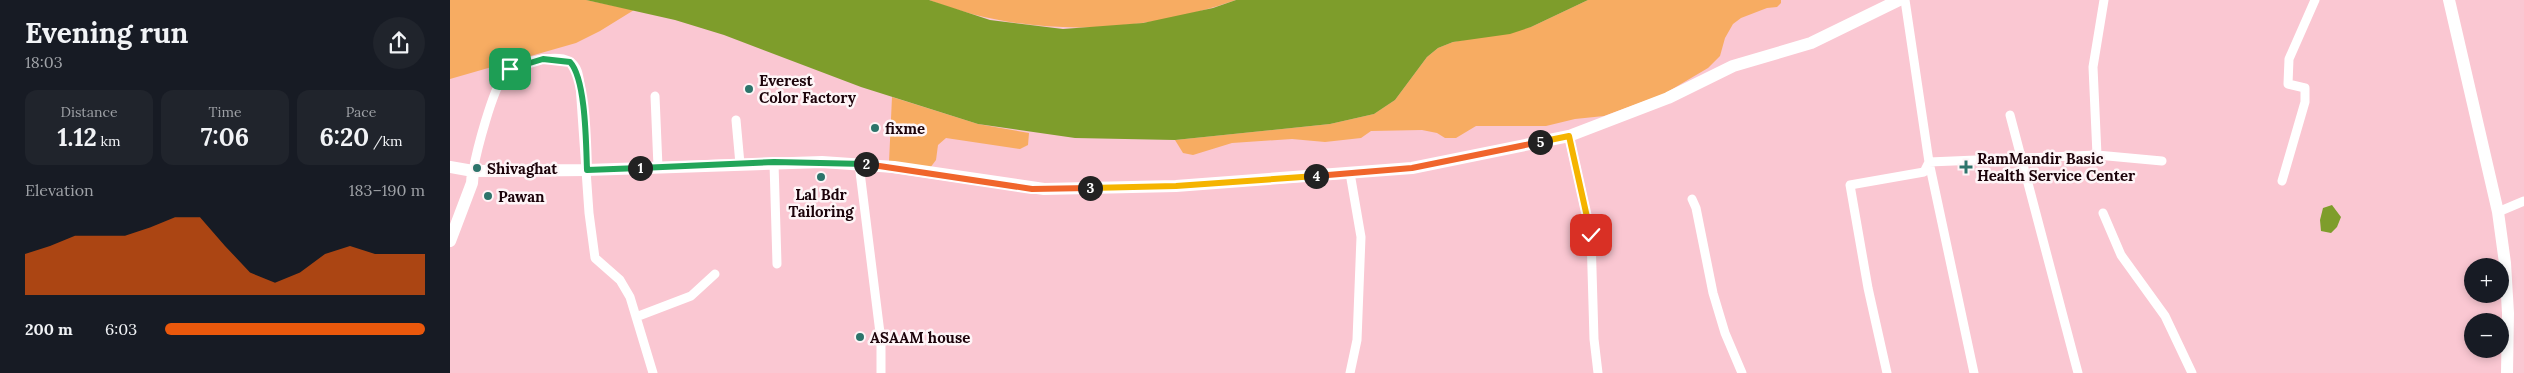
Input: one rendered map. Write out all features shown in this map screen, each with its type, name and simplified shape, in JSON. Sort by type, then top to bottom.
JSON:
[{"type":"street","points":[[450,167],[474,171],[587,170],[774,162],[859,164],[1044,189],[1176,186],[1412,168],[1569,136],[1668,98],[1733,66],[1811,43],[1900,0]]},
{"type":"street","points":[[1905,0],[1929,162],[1974,373]]},
{"type":"street","points":[[2097,155],[2093,67],[2104,0]]},
{"type":"street","points":[[2282,182],[2305,102],[2305,88],[2288,84],[2289,59],[2315,0]]},
{"type":"street","points":[[2449,0],[2498,212],[2505,263],[2508,313],[2507,373]]},
{"type":"street","points":[[452,233],[472,183],[479,144],[505,74],[519,65],[555,58],[570,62],[578,74],[594,258],[625,288],[653,373]]},
{"type":"street","points":[[655,96],[658,167]]},
{"type":"street","points":[[2010,115],[2078,373]]},
{"type":"street","points":[[736,120],[740,164]]},
{"type":"street","points":[[1569,136],[1591,235],[1594,339],[1598,373]]},
{"type":"street","points":[[1929,162],[2097,155],[2162,160]]},
{"type":"street","points":[[774,162],[777,264]]},
{"type":"street","points":[[1887,373],[1868,288],[1850,185],[1924,172],[1929,162]]},
{"type":"street","points":[[859,164],[881,341],[881,373]]},
{"type":"street","points":[[1350,173],[1360,237],[1357,340],[1350,373]]},
{"type":"street","points":[[1692,199],[1696,208],[1713,293],[1725,333],[1742,373]]},
{"type":"street","points":[[2498,212],[2524,201]]},
{"type":"street","points":[[2103,213],[2121,255],[2165,316],[2192,373]]},
{"type":"street","points":[[636,317],[691,296],[715,274]]},
{"type":"shaded area","points":[[450,0],[586,0],[634,10],[576,43],[450,79]]},
{"type":"shaded area","points":[[586,0],[929,0],[990,20],[1063,29],[1143,23],[1213,8],[1236,0],[1588,0],[1531,27],[1510,34],[1453,42],[1438,48],[1427,57],[1395,100],[1374,114],[1330,124],[1175,140],[1075,138],[978,124],[861,87],[724,35],[675,20]]},
{"type":"shaded area","points":[[929,0],[1236,0],[1199,12],[1160,20],[1082,27],[1043,26],[1004,21],[966,12]]},
{"type":"shaded area","points":[[1588,0],[1781,0],[1781,3],[1777,7],[1767,8],[1741,18],[1733,24],[1725,38],[1720,56],[1708,68],[1664,94],[1604,116],[1575,119],[1546,126],[1476,126],[1456,138],[1445,138],[1437,133],[1422,130],[1371,131],[1361,138],[1325,142],[1292,139],[1232,143],[1193,155],[1183,153],[1175,140],[1330,124],[1374,114],[1395,100],[1427,57],[1438,48],[1453,42],[1531,27]]},
{"type":"shaded area","points":[[892,97],[978,124],[1029,133],[1028,145],[1020,149],[946,138],[938,145],[936,160],[930,168],[889,162]]},
{"type":"shaded area","points":[[2332,205],[2341,217],[2337,227],[2331,233],[2321,231],[2320,220],[2323,208]]},
{"type":"place","name":"Everest Color Factory","points":[[749,89]]},
{"type":"place","name":"fixme","points":[[875,128]]},
{"type":"place","name":"RamMandir Basic Health Service Center","points":[[1966,167]]},
{"type":"place","name":"Shivaghat","points":[[477,168]]},
{"type":"place","name":"Lal Bdr Tailoring","points":[[821,177]]},
{"type":"place","name":"Pawan","points":[[488,196]]},
{"type":"place","name":"ASAAM house","points":[[860,337]]},
{"type":"route","points":[[510,69],[543,59],[555,58],[564,59],[576,68],[580,85],[587,170],[774,162],[822,162],[894,167],[1032,189],[1176,186],[1253,182],[1412,168],[1569,136],[1591,235]]}]
